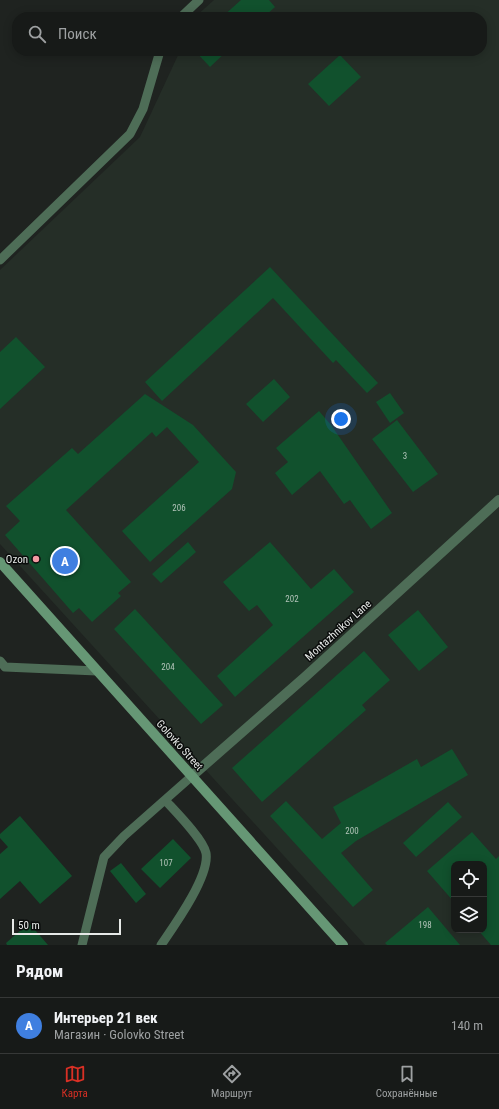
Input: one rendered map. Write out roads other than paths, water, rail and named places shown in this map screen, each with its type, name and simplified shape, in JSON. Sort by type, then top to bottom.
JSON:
[{"type":"street","name":"Montazhnikov Lane","points":[[192,776],[311,671],[499,500]]},
{"type":"street","name":"Golovko Street","points":[[0,562],[343,945]]},
{"type":"lane","points":[[186,12],[199,0]]},
{"type":"lane","points":[[0,260],[130,134],[144,109],[159,56]]},
{"type":"lane","points":[[0,661],[5,667],[97,671]]},
{"type":"lane","points":[[82,945],[104,858],[124,836],[192,776]]},
{"type":"lane","points":[[161,945],[188,907],[206,864],[206,852],[190,828],[165,800]]},
{"type":"place","name":"Ozon","points":[[36,559]]},
{"type":"place","name":"Интерьер 21 век","points":[[65,561]]}]
